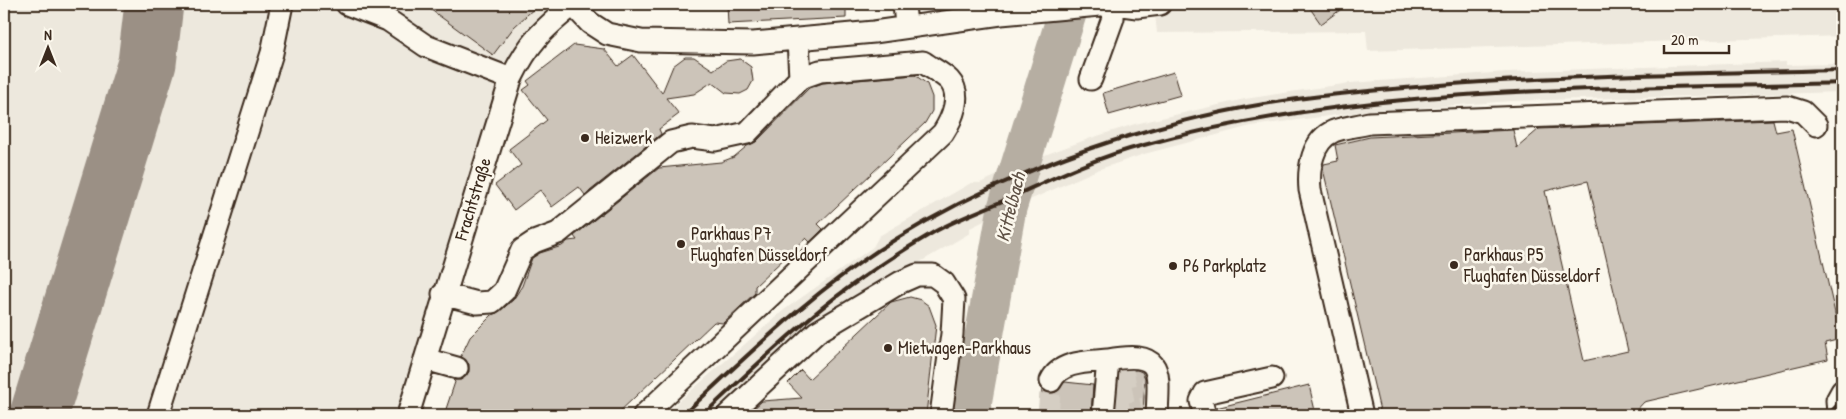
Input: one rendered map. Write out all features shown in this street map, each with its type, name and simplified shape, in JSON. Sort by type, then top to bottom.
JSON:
[{"type":"street","points":[[158,415],[272,53],[282,4]]},
{"type":"street","points":[[347,4],[388,20],[426,46],[511,79]]},
{"type":"street","points":[[574,4],[590,23],[606,34],[641,41],[753,43],[874,32],[906,26],[1051,9],[1110,4],[1136,7],[1160,4]]},
{"type":"street","name":"Frachtstraße","points":[[408,415],[511,79],[528,46],[540,31],[574,4]]},
{"type":"street","points":[[904,4],[906,26]]},
{"type":"street","points":[[1091,79],[1113,18],[1110,4]]},
{"type":"street","points":[[798,40],[800,78]]},
{"type":"street","points":[[444,294],[477,303],[492,302],[504,291],[522,250],[572,229],[671,142],[692,136],[715,140],[747,133],[800,78],[820,71],[923,62],[949,80],[956,91],[951,121],[943,132],[644,415]]},
{"type":"street","points":[[1362,415],[1310,190],[1300,173],[1311,159],[1319,144],[1333,131],[1369,123],[1787,107],[1803,112],[1816,125]]},
{"type":"street","points":[[728,415],[818,332],[901,282],[917,275],[933,275],[944,283],[954,299],[952,334],[941,415]]},
{"type":"street","points":[[1052,381],[1055,373],[1078,363],[1109,395],[1136,358],[1148,360],[1152,392]]},
{"type":"street","points":[[424,359],[457,368]]},
{"type":"street","points":[[1205,415],[1201,401],[1205,392],[1272,378]]},
{"type":"street","points":[[1838,415],[1837,400],[1842,390]]},
{"type":"shaded area","points":[[4,4],[558,4],[511,52],[395,415],[4,415]]},
{"type":"shaded area","points":[[1154,4],[1842,4],[1842,36],[1368,51],[1366,31],[1157,33]]},
{"type":"shaded area","points":[[1786,62],[1786,65],[1842,64],[1842,92],[1511,101],[1353,113],[1251,126],[1144,154],[1097,170],[994,216],[970,228],[970,233],[903,272],[889,274],[794,343],[710,415],[663,415],[784,310],[873,247],[879,236],[971,183],[980,183],[1031,160],[1135,124],[1245,99],[1350,83],[1507,72]]},
{"type":"building","points":[[423,4],[539,4],[514,27],[493,55]]},
{"type":"building","points":[[727,4],[846,4],[846,18],[728,24]]},
{"type":"building","points":[[1307,4],[1348,4],[1321,24]]},
{"type":"building","name":"Heizwerk","points":[[574,45],[604,49],[618,66],[633,55],[662,93],[673,66],[685,57],[694,57],[713,70],[726,61],[740,59],[751,67],[753,81],[748,90],[740,94],[726,93],[712,82],[694,94],[666,98],[679,114],[659,129],[661,134],[585,195],[579,187],[552,207],[540,190],[514,210],[495,185],[521,165],[509,149],[547,120],[523,90],[530,85],[527,81]]},
{"type":"building","points":[[1174,72],[1181,95],[1109,115],[1103,93]]},
{"type":"building","name":"Parkhaus P7 Flughafen Düsseldorf","points":[[915,75],[927,84],[932,97],[932,111],[925,123],[818,224],[823,229],[810,242],[806,238],[755,286],[755,293],[723,323],[714,322],[616,415],[444,415],[455,382],[453,380],[461,380],[469,372],[469,364],[461,356],[470,337],[492,315],[513,300],[522,286],[532,258],[540,253],[562,246],[568,241],[577,240],[574,236],[659,168],[721,162],[734,157],[747,146],[756,142],[809,88],[823,83]]},
{"type":"building","name":"Parkhaus P5 Flughafen Düsseldorf","points":[[1773,120],[1776,132],[1792,129],[1841,339],[1825,343],[1828,359],[1644,402],[1632,415],[1381,415],[1323,169],[1324,164],[1338,161],[1335,145],[1370,137],[1513,130],[1517,148],[1539,129]],"holes":[[[1588,181],[1628,351],[1584,361],[1545,191]]]},
{"type":"building","name":"Mietwagen-Parkhaus","points":[[910,297],[921,300],[929,306],[936,325],[926,415],[751,415],[751,411],[762,401],[802,398],[788,383],[801,370],[809,379],[891,302]]},
{"type":"building","points":[[1137,370],[1142,372],[1145,378],[1143,415],[1116,415],[1120,371]]},
{"type":"building","points":[[1065,382],[1093,385],[1091,415],[1040,415],[1042,389],[1050,393],[1056,392]]},
{"type":"building","points":[[1309,385],[1316,415],[1217,415],[1216,408]]},
{"type":"waterway","name":"Kittelbach","points":[[970,415],[1007,208],[1070,4]]},
{"type":"taxiway","points":[[39,415],[147,63],[154,4]]},
{"type":"tunnel","points":[[1114,379],[1146,372]]},
{"type":"tunnel","points":[[1048,415],[1051,381]]},
{"type":"tunnel","points":[[1112,395],[1145,389]]},
{"type":"tunnel","points":[[1110,415],[1144,408]]},
{"type":"railway","points":[[683,415],[812,299],[896,239],[978,194],[1021,175],[1066,157],[1156,128],[1269,103],[1405,88],[1583,77],[1842,70]]},
{"type":"railway","points":[[703,415],[814,314],[898,254],[934,232],[961,219],[1074,169],[1126,150],[1229,125],[1316,110],[1403,100],[1579,89],[1842,83]]},
{"type":"railway","points":[[1828,415],[1842,400]]},
{"type":"place","name":"Heizwerk","points":[[585,138]]},
{"type":"place","name":"Parkhaus P7 Flughafen Düsseldorf","points":[[681,244]]},
{"type":"place","name":"Parkhaus P5 Flughafen Düsseldorf","points":[[1454,265]]},
{"type":"place","name":"P6 Parkplatz","points":[[1173,266]]},
{"type":"place","name":"Mietwagen-Parkhaus","points":[[888,348]]}]
